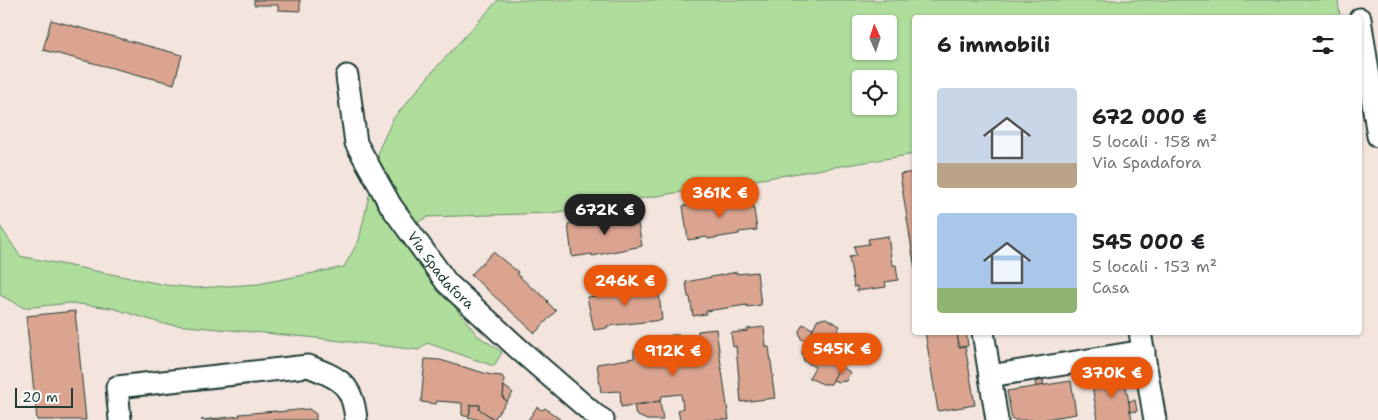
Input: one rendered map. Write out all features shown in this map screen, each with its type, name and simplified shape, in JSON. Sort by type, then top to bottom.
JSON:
[{"type":"street","points":[[1357,0],[1360,15]]},
{"type":"street","points":[[1362,31],[1378,133]]},
{"type":"street","name":"Via Spadafora","points":[[347,76],[356,143],[391,206],[447,283],[520,350],[603,420]]},
{"type":"street","points":[[988,335],[990,376],[998,420]]},
{"type":"street","points":[[990,376],[1142,342],[1155,420]]},
{"type":"street","points":[[120,420],[117,386],[308,366],[328,374],[348,389],[354,403],[356,420]]},
{"type":"green space","points":[[498,0],[1338,0],[1340,15],[912,15],[912,154],[552,213],[428,217],[396,232],[477,335],[502,352],[494,366],[427,343],[419,350],[307,337],[164,324],[112,308],[70,303],[24,308],[0,295],[0,226],[20,256],[166,285],[197,288],[258,284],[344,267],[359,240],[380,147],[393,119],[434,70]]},
{"type":"building","points":[[254,0],[300,0],[300,11],[278,10],[278,5],[254,5]]},
{"type":"building","points":[[51,20],[182,55],[174,84],[43,50]]},
{"type":"building","points":[[912,172],[912,250],[900,174]]},
{"type":"building","points":[[752,196],[757,230],[708,239],[707,237],[688,240],[683,206],[697,204],[698,206],[739,200],[738,197]]},
{"type":"building","points":[[636,213],[642,246],[592,256],[592,254],[572,257],[568,224],[622,218],[622,216]]},
{"type":"building","points":[[888,236],[892,265],[896,265],[898,280],[885,282],[886,287],[857,291],[857,286],[854,287],[849,257],[856,256],[854,246],[869,244],[868,239]]},
{"type":"building","points":[[493,252],[518,272],[517,274],[548,301],[556,311],[535,333],[471,275]]},
{"type":"building","points":[[737,272],[737,274],[757,272],[761,305],[747,307],[747,305],[706,311],[706,314],[693,316],[686,282]]},
{"type":"building","points":[[658,286],[662,320],[607,326],[607,328],[594,330],[587,297],[606,295],[606,293],[639,287],[639,289]]},
{"type":"building","points":[[75,311],[86,420],[37,420],[26,316]]},
{"type":"building","points":[[826,318],[840,326],[834,337],[846,344],[848,352],[831,384],[823,384],[809,378],[815,367],[804,361],[802,352],[817,320]]},
{"type":"building","points":[[803,324],[813,329],[807,342],[801,339],[799,331]]},
{"type":"building","points":[[764,327],[766,347],[769,347],[775,398],[741,402],[736,346],[733,347],[731,333]]},
{"type":"building","points":[[716,329],[729,420],[680,420],[678,410],[683,408],[681,394],[662,396],[660,401],[621,407],[620,391],[601,392],[597,364],[634,358],[634,350],[672,344],[671,335],[681,335],[682,342],[698,339],[698,331]]},
{"type":"building","points":[[925,335],[957,335],[959,347],[965,346],[975,405],[938,411]]},
{"type":"building","points":[[957,335],[966,335],[968,346],[959,347]]},
{"type":"building","points":[[425,359],[440,360],[491,375],[502,376],[504,379],[503,398],[507,401],[494,419],[479,409],[480,405],[470,405],[468,417],[462,415],[462,403],[437,401],[436,404],[421,402]]},
{"type":"building","points":[[840,366],[850,372],[846,381],[838,382],[833,380]]},
{"type":"building","points":[[1124,375],[1132,420],[1098,420],[1091,380]]},
{"type":"building","points":[[1043,380],[1044,386],[1036,387],[1035,382]]},
{"type":"building","points":[[1071,381],[1076,414],[1040,420],[1012,420],[1007,391]]},
{"type":"building","points":[[504,386],[513,393],[507,401],[503,398]]},
{"type":"building","points":[[1135,400],[1137,411],[1130,412],[1129,401]]},
{"type":"building","points":[[660,401],[663,420],[647,420],[636,415],[634,406]]},
{"type":"building","points":[[470,405],[480,405],[479,409],[494,419],[480,420],[468,417]]},
{"type":"building","points":[[537,407],[542,410],[545,408],[561,420],[528,420]]},
{"type":"building","points":[[309,409],[316,414],[316,420],[201,420],[240,416],[239,414]]}]
